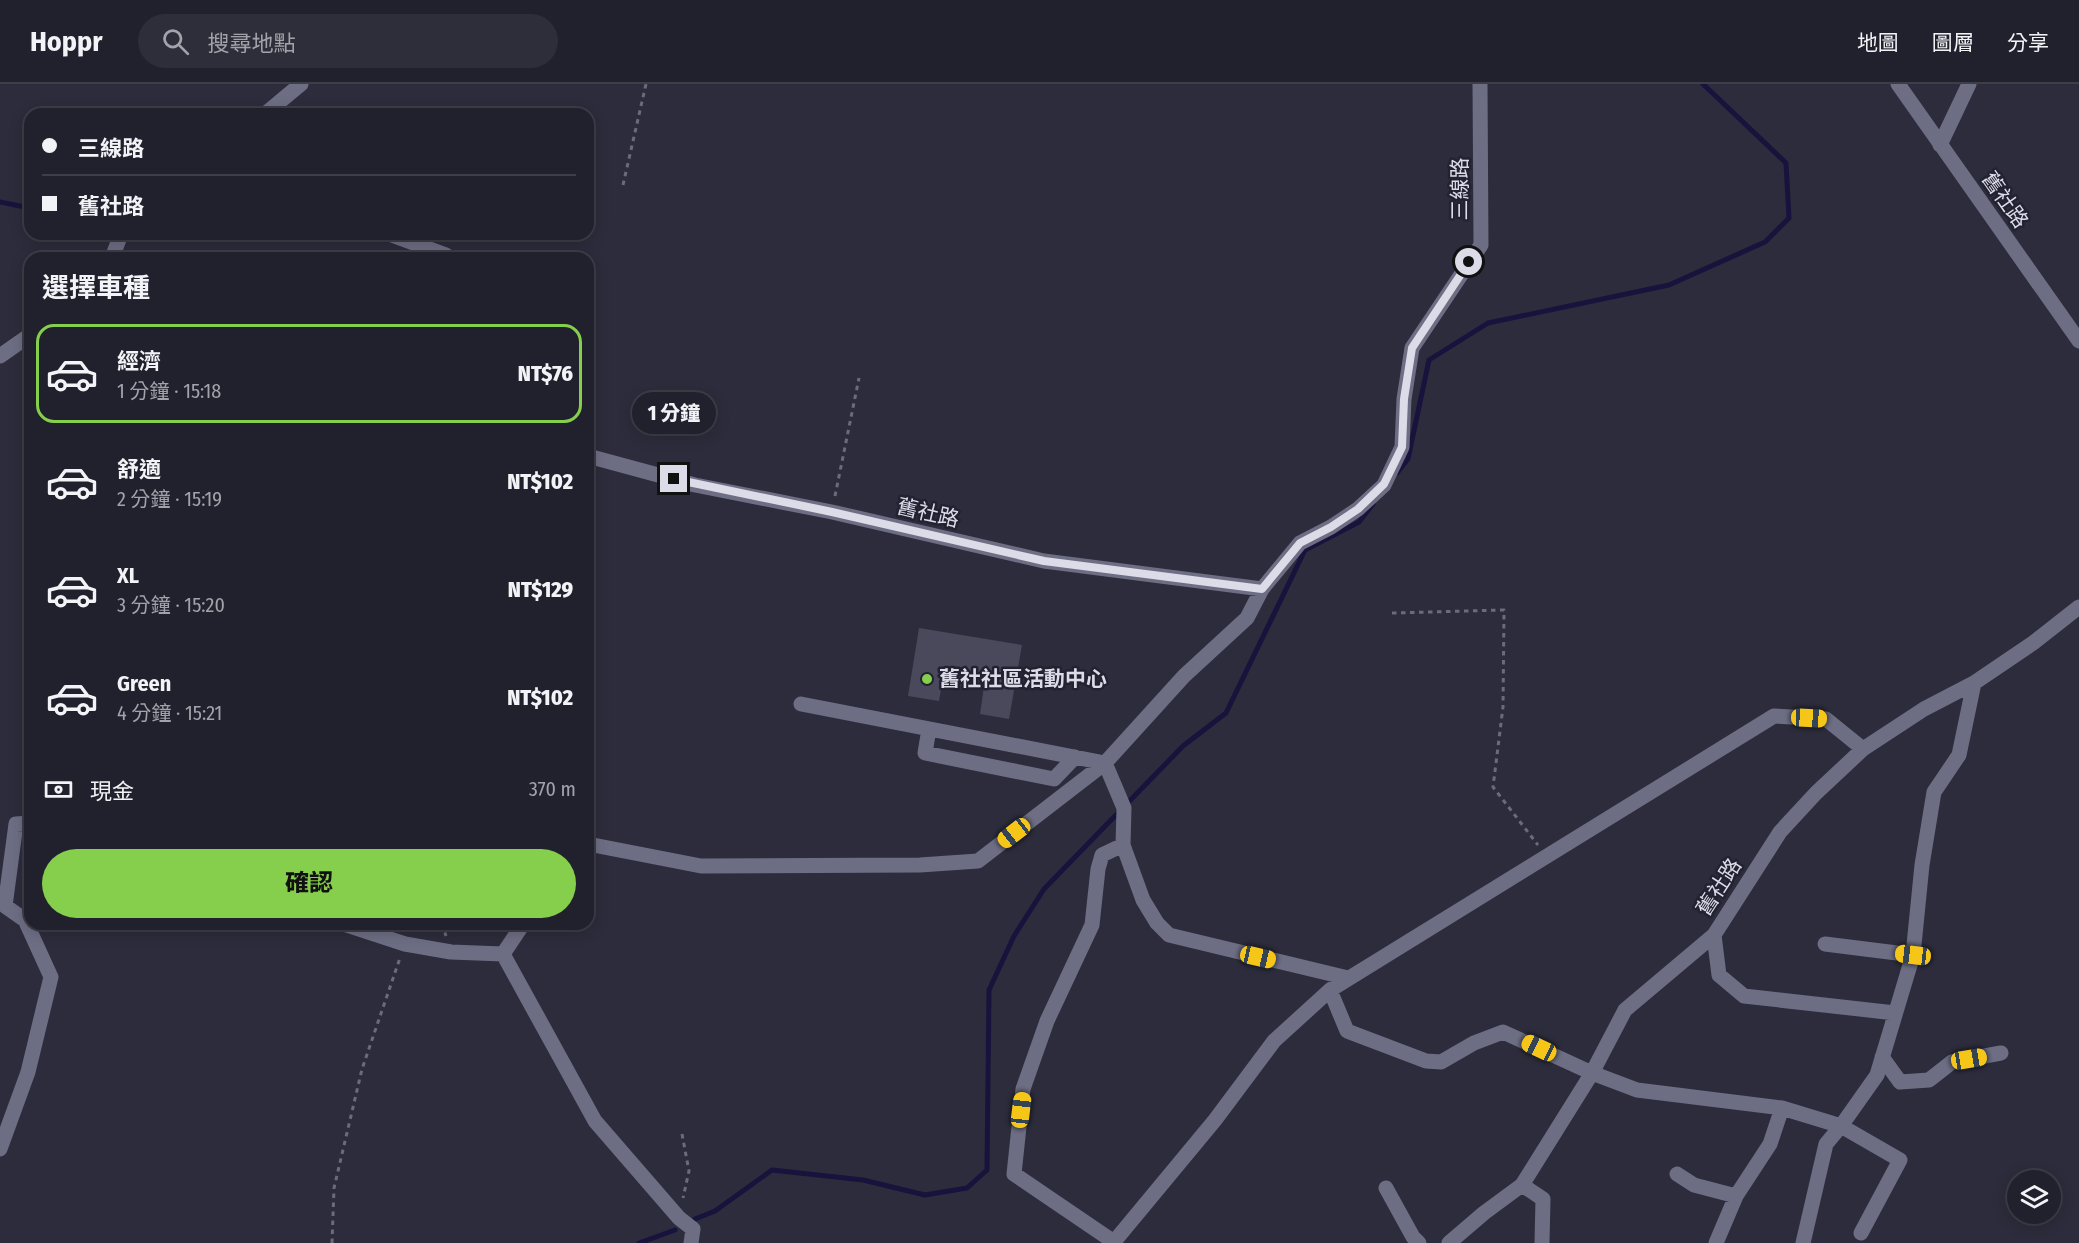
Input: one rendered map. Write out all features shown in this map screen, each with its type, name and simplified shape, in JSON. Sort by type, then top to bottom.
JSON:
[{"type":"street","points":[[272,108],[302,84]]},
{"type":"street","name":"三線路","points":[[1262,589],[1300,543],[1331,527],[1358,509],[1384,484],[1402,447],[1404,399],[1412,348],[1481,245],[1480,84]]},
{"type":"street","name":"舊社路","points":[[1898,84],[2079,341]]},
{"type":"street","points":[[1940,145],[1969,84]]},
{"type":"street","points":[[405,240],[438,252]]},
{"type":"street","points":[[0,356],[24,339]]},
{"type":"street","name":"舊社路","points":[[594,458],[695,484],[832,512],[1044,561],[1262,589]]},
{"type":"street","points":[[594,845],[701,866],[920,865],[978,861],[1105,764],[1184,676],[1247,618],[1262,589]]},
{"type":"street","name":"舊社路","points":[[1449,1243],[1522,1185],[1592,1073],[1625,1010],[1714,935],[1780,832],[1815,793],[1863,749],[1924,709],[1974,683],[2079,607]]},
{"type":"street","points":[[1803,1243],[1804,1230],[1826,1144],[1876,1075],[1882,1057],[1913,955],[1922,865],[1934,792],[1959,755],[1974,683]]},
{"type":"street","points":[[801,704],[1105,764]]},
{"type":"street","points":[[1123,845],[1102,855],[1098,869],[1092,925],[1047,1021],[1023,1089],[1014,1174],[1114,1242],[1215,1120],[1274,1041],[1330,990],[1348,978],[1774,716],[1826,719],[1863,749]]},
{"type":"street","points":[[930,729],[925,753],[1043,777],[1054,779],[1075,758]]},
{"type":"street","points":[[1105,764],[1124,808],[1123,845],[1143,900],[1157,923],[1169,935],[1348,978]]},
{"type":"street","points":[[24,823],[16,824],[5,906],[24,919]]},
{"type":"street","points":[[0,1149],[28,1072],[51,977],[30,930]]},
{"type":"street","points":[[362,930],[405,944],[451,952],[503,954]]},
{"type":"street","points":[[503,954],[519,930]]},
{"type":"street","points":[[1714,935],[1719,975],[1744,996],[1895,1012]]},
{"type":"street","points":[[1825,944],[1913,955]]},
{"type":"street","points":[[503,954],[595,1121],[679,1218],[693,1229],[691,1243]]},
{"type":"street","points":[[1330,990],[1347,1031],[1426,1061],[1441,1062],[1474,1043],[1503,1032],[1592,1073],[1637,1090],[1782,1108],[1841,1126],[1900,1160],[1861,1233]]},
{"type":"street","points":[[1882,1057],[1900,1082],[1929,1080],[1952,1062],[2001,1053]]},
{"type":"street","points":[[1716,1243],[1736,1196],[1770,1144],[1782,1108]]},
{"type":"street","points":[[1677,1174],[1694,1185],[1736,1196]]},
{"type":"street","points":[[1522,1185],[1543,1199],[1542,1243]]},
{"type":"street","points":[[1386,1188],[1419,1243]]},
{"type":"path","points":[[623,185],[646,84]]},
{"type":"path","points":[[832,512],[859,378]]},
{"type":"path","points":[[1392,613],[1504,610],[1503,707],[1493,787],[1546,856]]},
{"type":"path","points":[[332,1243],[334,1188],[362,1069],[405,944]]},
{"type":"path","points":[[679,1218],[689,1171],[682,1134]]},
{"type":"building","name":"舊社社區活動中心","points":[[919,628],[1022,645],[1009,719],[980,714],[986,673],[981,672],[978,688],[951,684],[954,670],[945,668],[939,701],[908,696]]},
{"type":"waterway","points":[[1397,473],[1408,459],[1429,360],[1488,323],[1669,285],[1765,242],[1789,218],[1786,163],[1703,84]]},
{"type":"waterway","points":[[0,202],[24,207]]},
{"type":"waterway","points":[[695,1219],[715,1211],[772,1170],[863,1180],[925,1195],[967,1188],[987,1170],[989,990],[1014,936],[1044,889],[1183,746],[1226,713],[1305,550],[1359,522],[1373,504]]},
{"type":"waterway","points":[[639,1243],[675,1230]]},
{"type":"place","name":"舊社社區活動中心","points":[[927,679]]},
{"type":"route","points":[[674,479],[832,512],[1044,561],[1262,589],[1300,543],[1331,527],[1358,509],[1384,484],[1402,447],[1404,399],[1412,348],[1469,262]]}]
